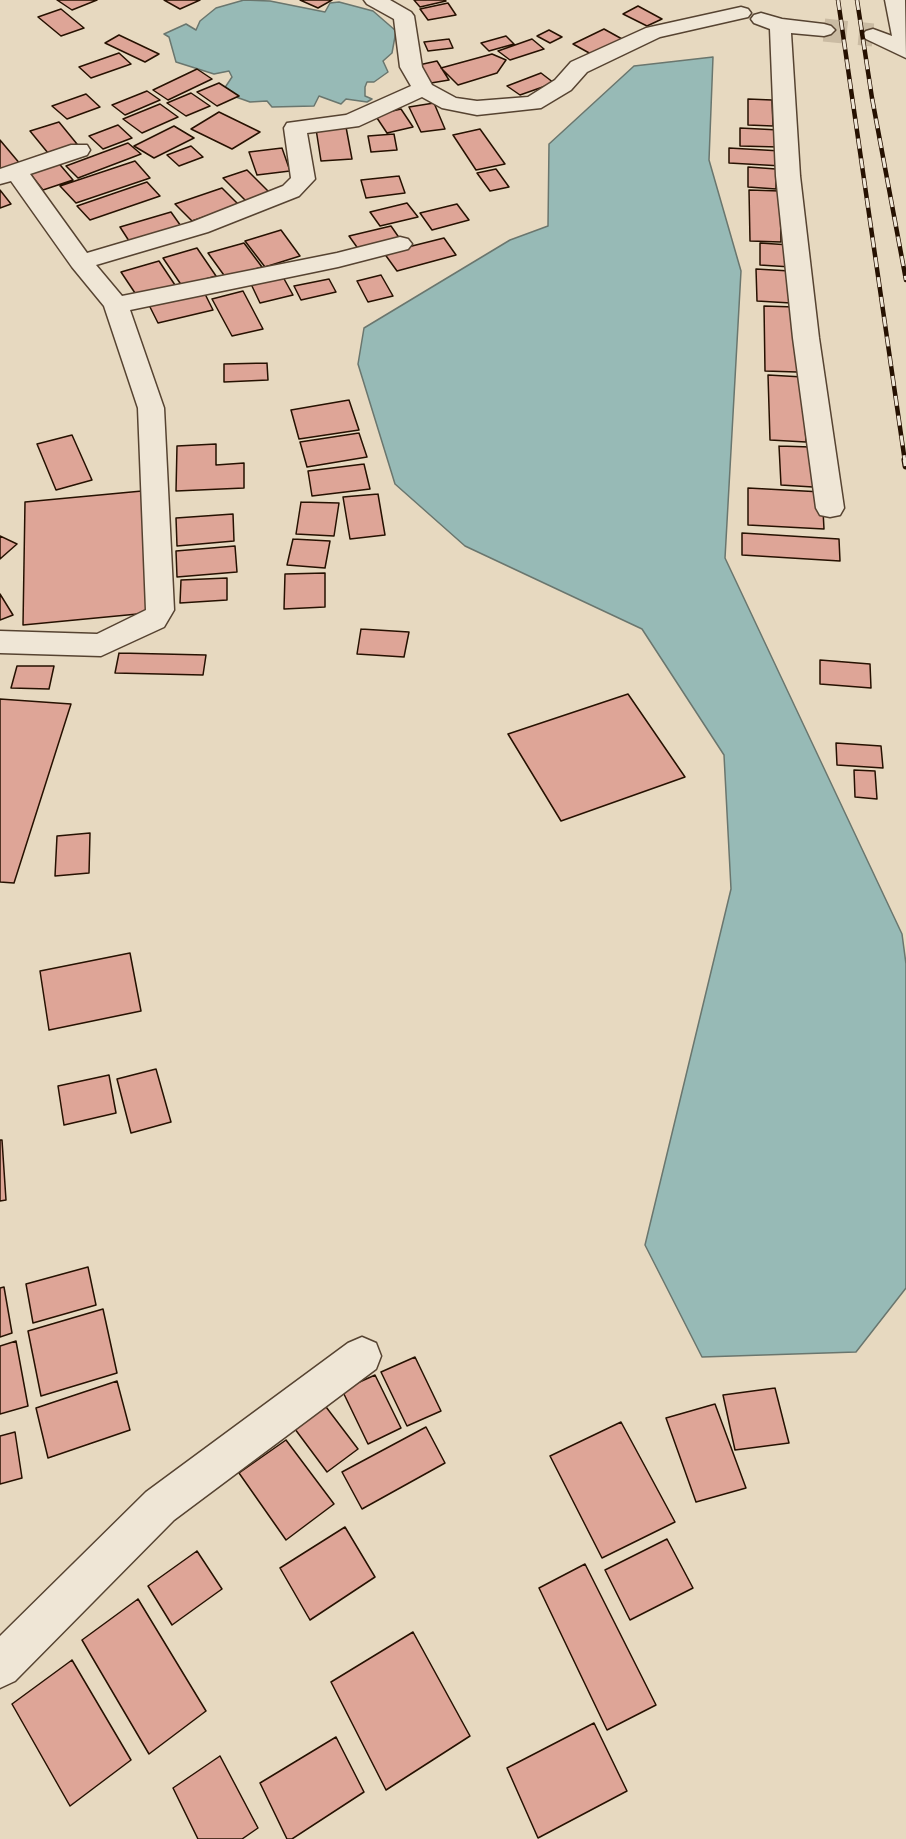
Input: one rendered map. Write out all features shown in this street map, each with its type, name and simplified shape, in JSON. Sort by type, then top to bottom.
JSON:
[{"type":"street","points":[[374,0],[404,16],[411,67],[423,89],[450,103],[477,108],[533,103],[563,85],[579,67],[652,32],[741,13]]},
{"type":"street","points":[[702,0],[780,25],[824,30]]},
{"type":"street","points":[[895,0],[905,51]]},
{"type":"street","points":[[780,25],[789,187],[806,338],[830,508]]},
{"type":"street","points":[[873,35],[905,51]]},
{"type":"street","points":[[81,262],[200,227],[291,191],[303,179],[295,128],[351,121],[423,89]]},
{"type":"street","points":[[0,642],[101,645],[154,620],[160,610],[151,408],[116,305],[8,174],[79,150]]},
{"type":"street","points":[[116,305],[338,260],[400,244]]},
{"type":"street","points":[[0,1666],[159,1506],[362,1356]]},
{"type":"water","points":[[244,0],[270,1],[325,12],[330,3],[339,2],[373,11],[396,31],[392,53],[383,61],[388,72],[374,82],[367,82],[365,87],[365,96],[372,99],[367,102],[346,99],[341,104],[319,96],[314,106],[272,107],[267,101],[250,102],[222,92],[232,77],[229,71],[214,74],[176,62],[169,37],[164,34],[186,24],[196,30],[200,21],[216,8]]},
{"type":"water","points":[[713,57],[709,160],[741,271],[725,558],[902,934],[906,964],[906,1288],[856,1352],[702,1357],[645,1245],[731,889],[724,755],[642,629],[465,546],[395,484],[358,364],[364,328],[510,240],[548,226],[549,144],[634,66]]},
{"type":"building","points":[[57,0],[97,0],[72,10]]},
{"type":"building","points":[[164,0],[200,0],[180,9]]},
{"type":"building","points":[[300,0],[332,0],[318,8]]},
{"type":"building","points":[[414,0],[445,0],[446,1],[420,7]]},
{"type":"building","points":[[448,3],[456,15],[428,20],[420,9]]},
{"type":"building","points":[[638,6],[662,19],[647,26],[623,14]]},
{"type":"building","points":[[61,9],[84,28],[61,36],[38,17]]},
{"type":"building","points":[[604,29],[622,39],[591,54],[573,44]]},
{"type":"building","points":[[549,30],[562,37],[550,43],[537,36]]},
{"type":"building","points":[[119,35],[159,54],[145,62],[105,43]]},
{"type":"building","points":[[506,36],[514,44],[489,51],[481,43]]},
{"type":"building","points":[[449,39],[453,48],[428,51],[424,42]]},
{"type":"building","points":[[532,39],[544,49],[510,60],[498,51]]},
{"type":"building","points":[[119,53],[131,64],[91,78],[79,67]]},
{"type":"building","points":[[492,54],[506,60],[497,73],[458,85],[441,68]]},
{"type":"building","points":[[437,61],[449,80],[425,84],[414,66]]},
{"type":"building","points":[[197,69],[212,79],[168,100],[153,90]]},
{"type":"building","points":[[541,73],[554,83],[520,95],[507,86]]},
{"type":"building","points":[[219,83],[239,96],[217,106],[197,92]]},
{"type":"building","points":[[147,91],[160,100],[125,115],[112,105]]},
{"type":"building","points":[[191,93],[210,106],[186,116],[167,103]]},
{"type":"building","points":[[86,94],[100,107],[67,119],[52,106]]},
{"type":"building","points":[[748,99],[772,100],[773,126],[748,125]]},
{"type":"building","points":[[434,103],[445,129],[421,132],[409,107]]},
{"type":"building","points":[[160,104],[178,117],[142,133],[123,119]]},
{"type":"building","points":[[401,109],[413,127],[387,133],[375,115]]},
{"type":"building","points":[[219,112],[260,132],[232,149],[191,129]]},
{"type":"building","points":[[59,122],[77,144],[48,153],[30,131]]},
{"type":"building","points":[[118,125],[132,138],[103,149],[89,136]]},
{"type":"building","points":[[174,126],[194,138],[154,158],[134,146]]},
{"type":"building","points":[[346,127],[352,159],[321,161],[316,129]]},
{"type":"building","points":[[740,128],[779,130],[779,147],[740,146]]},
{"type":"building","points":[[480,129],[505,164],[476,170],[453,135]]},
{"type":"building","points":[[394,134],[397,150],[371,152],[368,136]]},
{"type":"building","points":[[0,140],[21,165],[0,172]]},
{"type":"building","points":[[128,143],[141,154],[78,178],[66,166]]},
{"type":"building","points":[[191,146],[203,157],[179,166],[167,155]]},
{"type":"building","points":[[282,148],[290,171],[257,175],[249,152]]},
{"type":"building","points":[[729,148],[781,151],[782,166],[729,163]]},
{"type":"building","points":[[56,160],[73,180],[43,190],[27,170]]},
{"type":"building","points":[[135,161],[150,178],[76,203],[60,186]]},
{"type":"building","points":[[748,167],[776,169],[776,189],[748,187]]},
{"type":"building","points":[[496,169],[509,187],[490,191],[477,173]]},
{"type":"building","points":[[247,170],[270,193],[246,201],[223,178]]},
{"type":"building","points":[[399,176],[405,193],[366,198],[361,180]]},
{"type":"building","points":[[147,182],[160,196],[90,220],[77,206]]},
{"type":"building","points":[[222,188],[239,205],[192,221],[175,204]]},
{"type":"building","points":[[0,190],[11,204],[0,208]]},
{"type":"building","points":[[749,190],[780,191],[781,242],[750,241]]},
{"type":"building","points":[[407,203],[418,217],[380,226],[370,212]]},
{"type":"building","points":[[457,204],[469,220],[432,230],[420,213]]},
{"type":"building","points":[[171,212],[183,229],[131,244],[120,227]]},
{"type":"building","points":[[391,226],[400,239],[359,250],[349,236]]},
{"type":"building","points":[[281,230],[300,256],[265,267],[245,241]]},
{"type":"building","points":[[444,238],[456,255],[397,271],[384,253]]},
{"type":"building","points":[[244,243],[262,267],[226,278],[208,253]]},
{"type":"building","points":[[760,243],[790,245],[791,267],[760,265]]},
{"type":"building","points":[[197,248],[216,276],[182,286],[163,258]]},
{"type":"building","points":[[159,261],[177,288],[139,299],[121,272]]},
{"type":"building","points":[[756,269],[790,271],[791,303],[757,301]]},
{"type":"building","points":[[381,275],[393,296],[368,302],[357,281]]},
{"type":"building","points":[[283,277],[293,295],[260,303],[251,284]]},
{"type":"building","points":[[329,279],[336,292],[301,300],[294,286]]},
{"type":"building","points":[[243,291],[263,329],[232,336],[212,299]]},
{"type":"building","points":[[204,292],[213,310],[158,323],[149,305]]},
{"type":"building","points":[[764,306],[795,307],[797,372],[765,371]]},
{"type":"building","points":[[267,363],[268,380],[224,382],[224,364]]},
{"type":"building","points":[[768,375],[803,377],[806,442],[770,440]]},
{"type":"building","points":[[349,400],[359,430],[299,439],[291,410]]},
{"type":"building","points":[[359,433],[367,457],[307,467],[300,442]]},
{"type":"building","points":[[72,435],[92,480],[56,490],[37,444]]},
{"type":"building","points":[[216,444],[216,465],[244,463],[244,488],[176,491],[177,446]]},
{"type":"building","points":[[779,446],[811,447],[813,487],[781,485]]},
{"type":"building","points":[[364,464],[370,489],[312,496],[308,471]]},
{"type":"building","points":[[748,488],[822,492],[824,529],[748,525]]},
{"type":"building","points":[[142,491],[148,613],[23,625],[25,502]]},
{"type":"building","points":[[378,494],[385,535],[350,539],[343,497]]},
{"type":"building","points":[[301,502],[339,503],[334,536],[296,534]]},
{"type":"building","points":[[233,514],[234,541],[177,546],[176,518]]},
{"type":"building","points":[[742,533],[839,539],[840,561],[742,555]]},
{"type":"building","points":[[0,536],[17,544],[0,559]]},
{"type":"building","points":[[293,539],[330,541],[325,568],[287,565]]},
{"type":"building","points":[[235,546],[237,572],[177,577],[176,551]]},
{"type":"building","points":[[325,573],[325,607],[284,609],[285,574]]},
{"type":"building","points":[[227,578],[227,600],[180,603],[181,580]]},
{"type":"building","points":[[0,594],[13,615],[0,620]]},
{"type":"building","points":[[361,629],[409,632],[404,657],[357,654]]},
{"type":"building","points":[[119,653],[206,655],[203,675],[115,673]]},
{"type":"building","points":[[820,660],[870,664],[871,688],[820,684]]},
{"type":"building","points":[[17,666],[54,666],[49,689],[11,688]]},
{"type":"building","points":[[628,694],[685,777],[561,821],[508,734]]},
{"type":"building","points":[[0,699],[71,704],[14,883],[0,882]]},
{"type":"building","points":[[836,743],[881,746],[883,768],[837,765]]},
{"type":"building","points":[[854,770],[875,771],[877,799],[855,797]]},
{"type":"building","points":[[90,833],[89,873],[55,876],[57,836]]},
{"type":"building","points":[[130,953],[141,1011],[49,1030],[40,971]]},
{"type":"building","points":[[156,1069],[171,1122],[131,1133],[117,1079]]},
{"type":"building","points":[[109,1075],[116,1113],[64,1125],[58,1086]]},
{"type":"building","points":[[0,1140],[2,1140],[6,1200],[0,1201]]},
{"type":"building","points":[[88,1267],[96,1305],[33,1323],[26,1284]]},
{"type":"building","points":[[4,1287],[12,1333],[0,1337],[0,1288]]},
{"type":"building","points":[[103,1309],[117,1373],[41,1396],[28,1331]]},
{"type":"building","points":[[16,1341],[28,1406],[0,1414],[0,1346]]},
{"type":"building","points":[[415,1357],[441,1411],[407,1426],[381,1372]]},
{"type":"building","points":[[375,1375],[401,1428],[368,1444],[342,1390]]},
{"type":"building","points":[[117,1381],[130,1430],[48,1458],[36,1408]]},
{"type":"building","points":[[775,1388],[789,1443],[735,1450],[723,1395]]},
{"type":"building","points":[[320,1399],[358,1449],[327,1472],[289,1421]]},
{"type":"building","points":[[715,1404],[746,1488],[696,1502],[666,1418]]},
{"type":"building","points":[[621,1422],[675,1522],[602,1558],[550,1456]]},
{"type":"building","points":[[426,1427],[445,1463],[362,1509],[342,1472]]},
{"type":"building","points":[[15,1432],[22,1478],[0,1484],[0,1436]]},
{"type":"building","points":[[286,1440],[334,1504],[286,1540],[239,1473]]},
{"type":"building","points":[[345,1527],[375,1577],[310,1620],[280,1568]]},
{"type":"building","points":[[667,1539],[693,1588],[630,1620],[605,1570]]},
{"type":"building","points":[[197,1551],[222,1589],[172,1625],[148,1586]]},
{"type":"building","points":[[585,1564],[656,1705],[607,1730],[539,1588]]},
{"type":"building","points":[[138,1599],[206,1711],[149,1754],[82,1640]]},
{"type":"building","points":[[413,1632],[470,1736],[386,1790],[331,1682]]},
{"type":"building","points":[[72,1660],[131,1760],[70,1806],[12,1704]]},
{"type":"building","points":[[594,1723],[627,1791],[538,1838],[507,1768]]},
{"type":"building","points":[[336,1737],[364,1792],[292,1839],[287,1839],[260,1783]]},
{"type":"building","points":[[220,1756],[258,1828],[242,1839],[198,1839],[173,1788]]},
{"type":"tunnel","points":[[824,30],[873,35]]},
{"type":"railway","points":[[838,0],[905,462]]},
{"type":"railway","points":[[857,0],[872,98],[906,280]]},
{"type":"railway","points":[[905,460],[906,466]]}]
